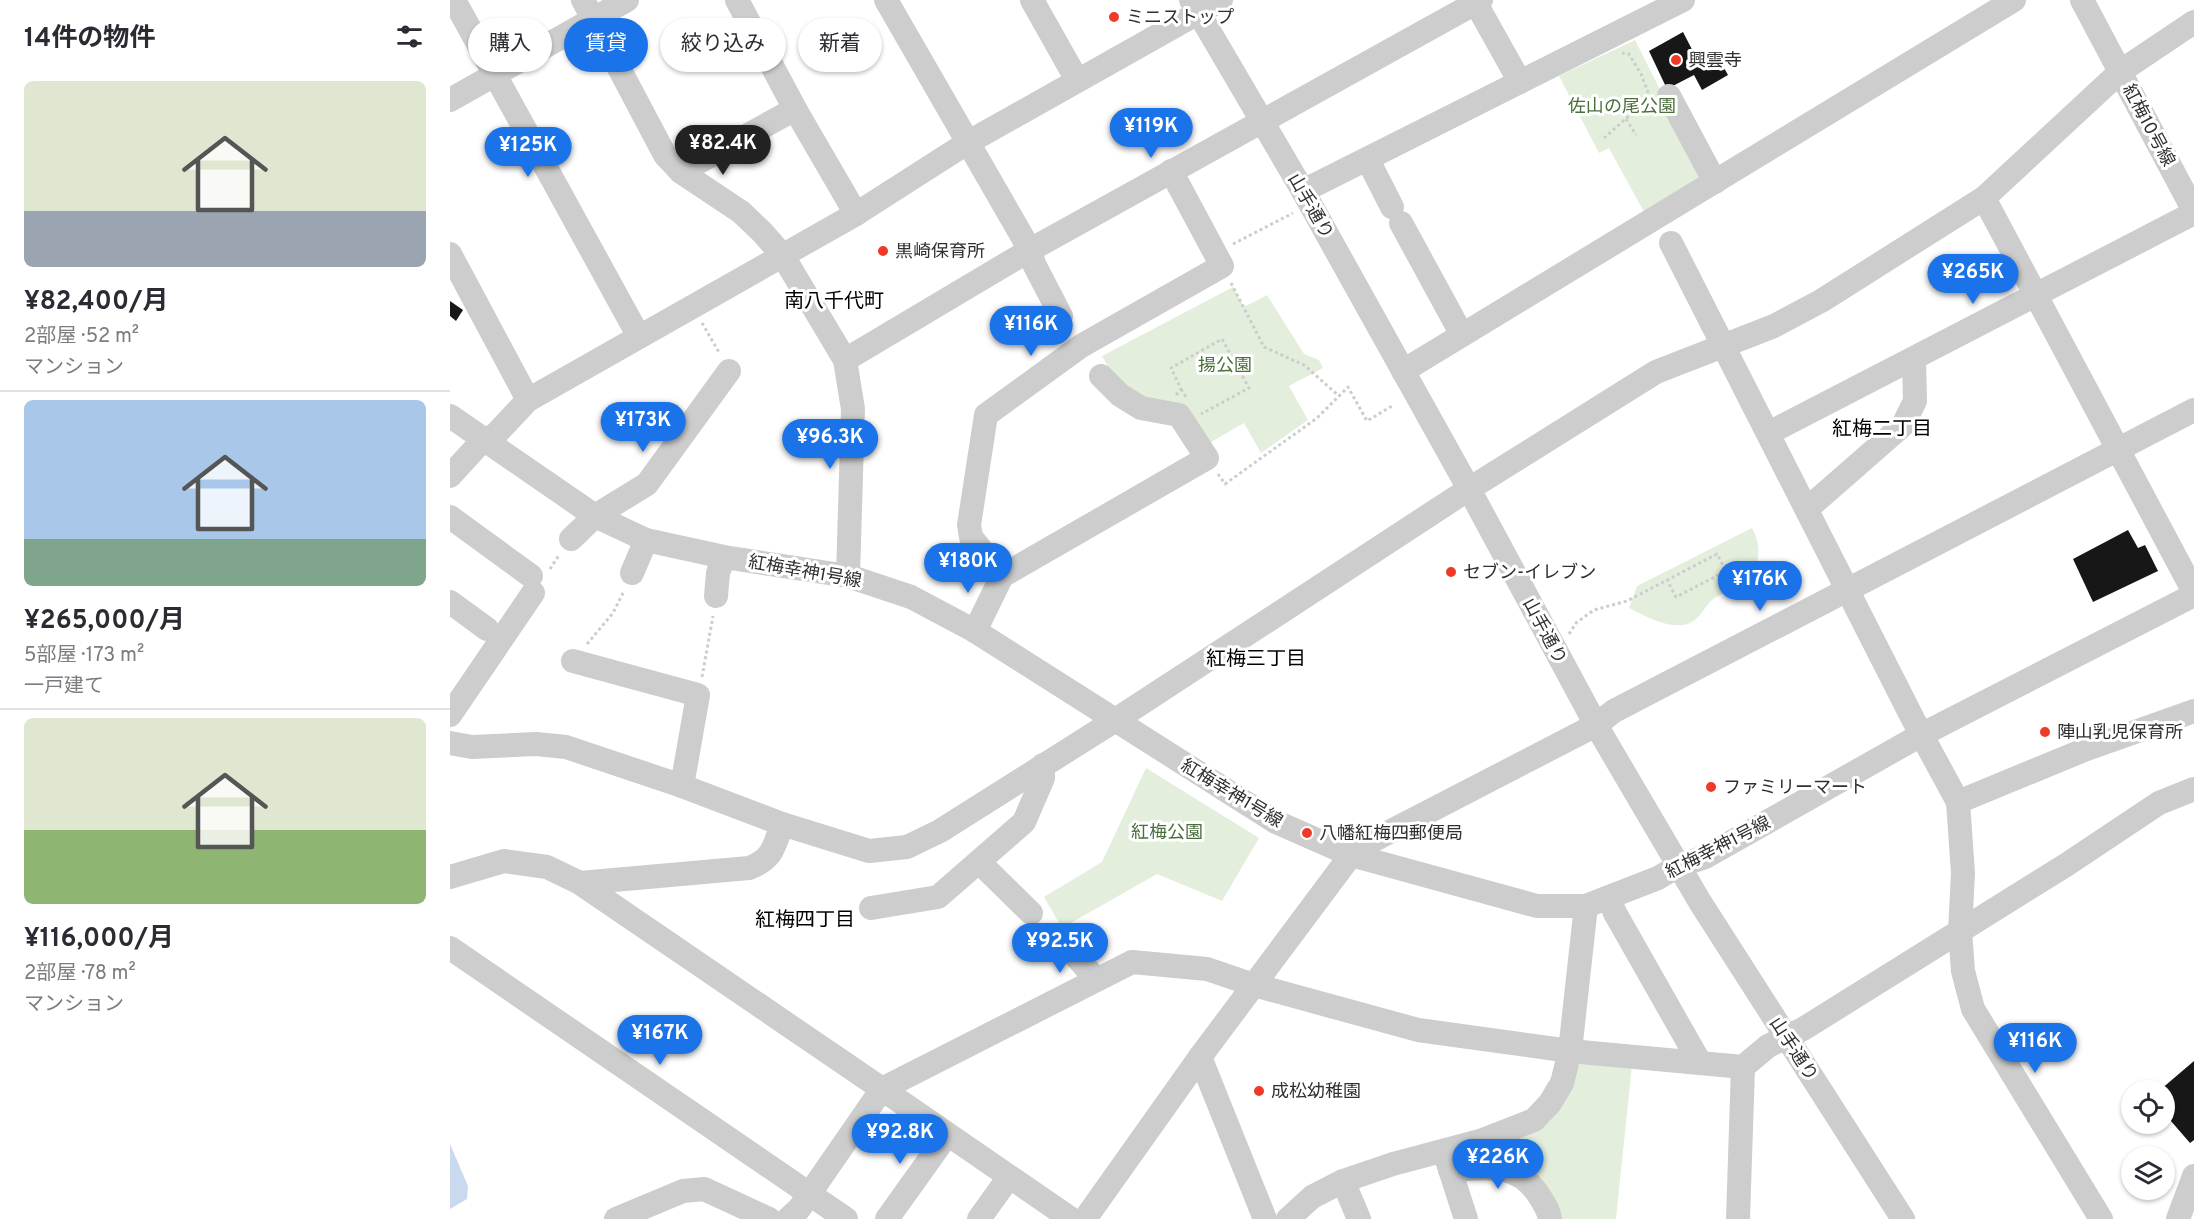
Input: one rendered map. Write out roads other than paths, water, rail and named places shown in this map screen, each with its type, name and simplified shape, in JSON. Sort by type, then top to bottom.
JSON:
[{"type":"street","points":[[454,0],[638,335]]},
{"type":"street","points":[[450,100],[496,74],[588,9],[627,0]]},
{"type":"street","points":[[737,0],[795,109],[856,214]]},
{"type":"street","points":[[886,0],[1030,250],[1034,264],[1061,316]]},
{"type":"street","points":[[1032,0],[1077,80]]},
{"type":"street","points":[[450,476],[483,440],[495,435],[528,400],[638,335],[697,312],[783,256],[856,214],[967,143],[1077,80],[1195,7],[1221,0]]},
{"type":"street","points":[[1303,190],[1368,160],[1683,0]]},
{"type":"street","points":[[1403,371],[2014,0]]},
{"type":"street","points":[[845,360],[1030,250],[1262,123],[1477,1],[1520,82]]},
{"type":"street","name":"紅梅10号線","points":[[2086,2],[2194,212]]},
{"type":"street","name":"山手通り","points":[[1195,7],[1303,190],[1470,489],[1596,725],[1678,866],[1903,1219]]},
{"type":"street","points":[[588,9],[665,155],[681,172],[741,212],[783,256],[845,360],[853,409],[848,576]]},
{"type":"street","points":[[450,743],[472,747],[536,744],[566,747],[682,786],[782,824],[869,851],[907,848],[940,831],[1114,721],[1470,489],[1656,372],[1774,326],[1821,301],[1984,198],[2121,71],[2194,22]]},
{"type":"street","points":[[1669,96],[1715,182]]},
{"type":"street","points":[[681,172],[795,109]]},
{"type":"street","points":[[1368,160],[1462,335]]},
{"type":"street","points":[[1002,576],[971,537],[969,525],[986,415],[1081,346],[1219,260],[1171,171]]},
{"type":"street","points":[[1984,198],[2194,594]]},
{"type":"street","points":[[1769,433],[2194,212]]},
{"type":"street","points":[[1671,243],[1921,735],[1958,802],[1963,873],[1960,931],[1963,972],[1973,1009],[2009,1072],[2101,1219]]},
{"type":"street","points":[[450,254],[528,400]]},
{"type":"street","points":[[1807,509],[1903,425],[1915,401],[1914,359]]},
{"type":"street","points":[[571,539],[579,528],[595,516],[647,484],[729,371]]},
{"type":"street","points":[[975,631],[1002,576],[1207,458],[1179,415],[1141,408],[1120,395],[1101,376]]},
{"type":"street","points":[[1084,1219],[1200,1057],[1351,855],[1370,842],[1596,725],[1614,711],[2194,410]]},
{"type":"street","name":"紅梅幸神1号線","points":[[450,416],[595,516],[646,540],[724,557],[848,576],[911,597],[975,631],[1276,822],[1351,855],[1537,906],[1586,906],[1658,878],[1678,866],[1705,858],[1921,735],[2194,594]]},
{"type":"street","points":[[450,517],[532,584],[450,715]]},
{"type":"street","points":[[632,573],[646,540]]},
{"type":"street","points":[[716,596],[718,573],[724,557]]},
{"type":"street","points":[[450,603],[487,629]]},
{"type":"street","points":[[573,661],[698,695],[682,786]]},
{"type":"street","points":[[1958,802],[2084,750],[2194,711]]},
{"type":"street","points":[[871,908],[938,897],[1024,822],[1043,778],[1043,765]]},
{"type":"street","points":[[788,1219],[799,1209],[882,1089],[1132,962],[1207,969],[1254,985],[1418,1030],[1570,1051],[1699,1061],[1743,1067],[1768,1046],[2066,866],[2159,803],[2194,789]]},
{"type":"street","points":[[580,883],[749,868],[764,863],[773,851],[782,824]]},
{"type":"street","points":[[450,877],[504,861],[547,867],[580,883],[1071,1219]]},
{"type":"street","points":[[979,862],[1031,913]]},
{"type":"street","points":[[1609,898],[1615,913],[1699,1061]]},
{"type":"street","points":[[1447,1161],[1534,1120],[1550,1103],[1562,1083],[1570,1051],[1586,906]]},
{"type":"street","points":[[1058,936],[1096,979]]},
{"type":"street","points":[[450,948],[846,1219]]},
{"type":"street","points":[[1200,1057],[1265,1219]]},
{"type":"street","points":[[1738,1219],[1743,1067]]},
{"type":"street","points":[[887,1219],[947,1135]]},
{"type":"street","points":[[1447,1161],[1466,1219]]},
{"type":"street","points":[[1288,1219],[1312,1197],[1344,1181],[1393,1164],[1447,1161],[1516,1171],[1535,1189],[1549,1212],[1550,1219]]},
{"type":"street","points":[[2178,1219],[2194,1176]]},
{"type":"street","points":[[979,1219],[1009,1177]]},
{"type":"street","points":[[1344,1181],[1359,1219]]},
{"type":"street","points":[[616,1219],[683,1191],[704,1189],[769,1219]]},
{"type":"water","points":[[450,1144],[468,1186],[467,1199],[450,1209]]},
{"type":"place","name":"ミニストップ","points":[[1114,17]]},
{"type":"place","name":"興雲寺","points":[[1676,60]]},
{"type":"place","name":"黒崎保育所","points":[[883,251]]},
{"type":"place","name":"セブン-イレブン","points":[[1451,572]]},
{"type":"place","name":"陣山乳児保育所","points":[[2045,732]]},
{"type":"place","name":"ファミリーマート","points":[[1711,787]]},
{"type":"place","name":"八幡紅梅四郵便局","points":[[1307,833]]},
{"type":"place","name":"成松幼稚園","points":[[1259,1091]]},
{"type":"district","name":"南八千代町","points":[[834,300]]},
{"type":"district","name":"紅梅二丁目","points":[[1882,428]]},
{"type":"district","name":"紅梅三丁目","points":[[1256,658]]},
{"type":"district","name":"紅梅四丁目","points":[[805,919]]},
{"type":"park label","name":"佐山の尾公園","points":[[1622,106]]},
{"type":"park label","name":"揚公園","points":[[1225,365]]},
{"type":"park label","name":"紅梅公園","points":[[1167,832]]}]
